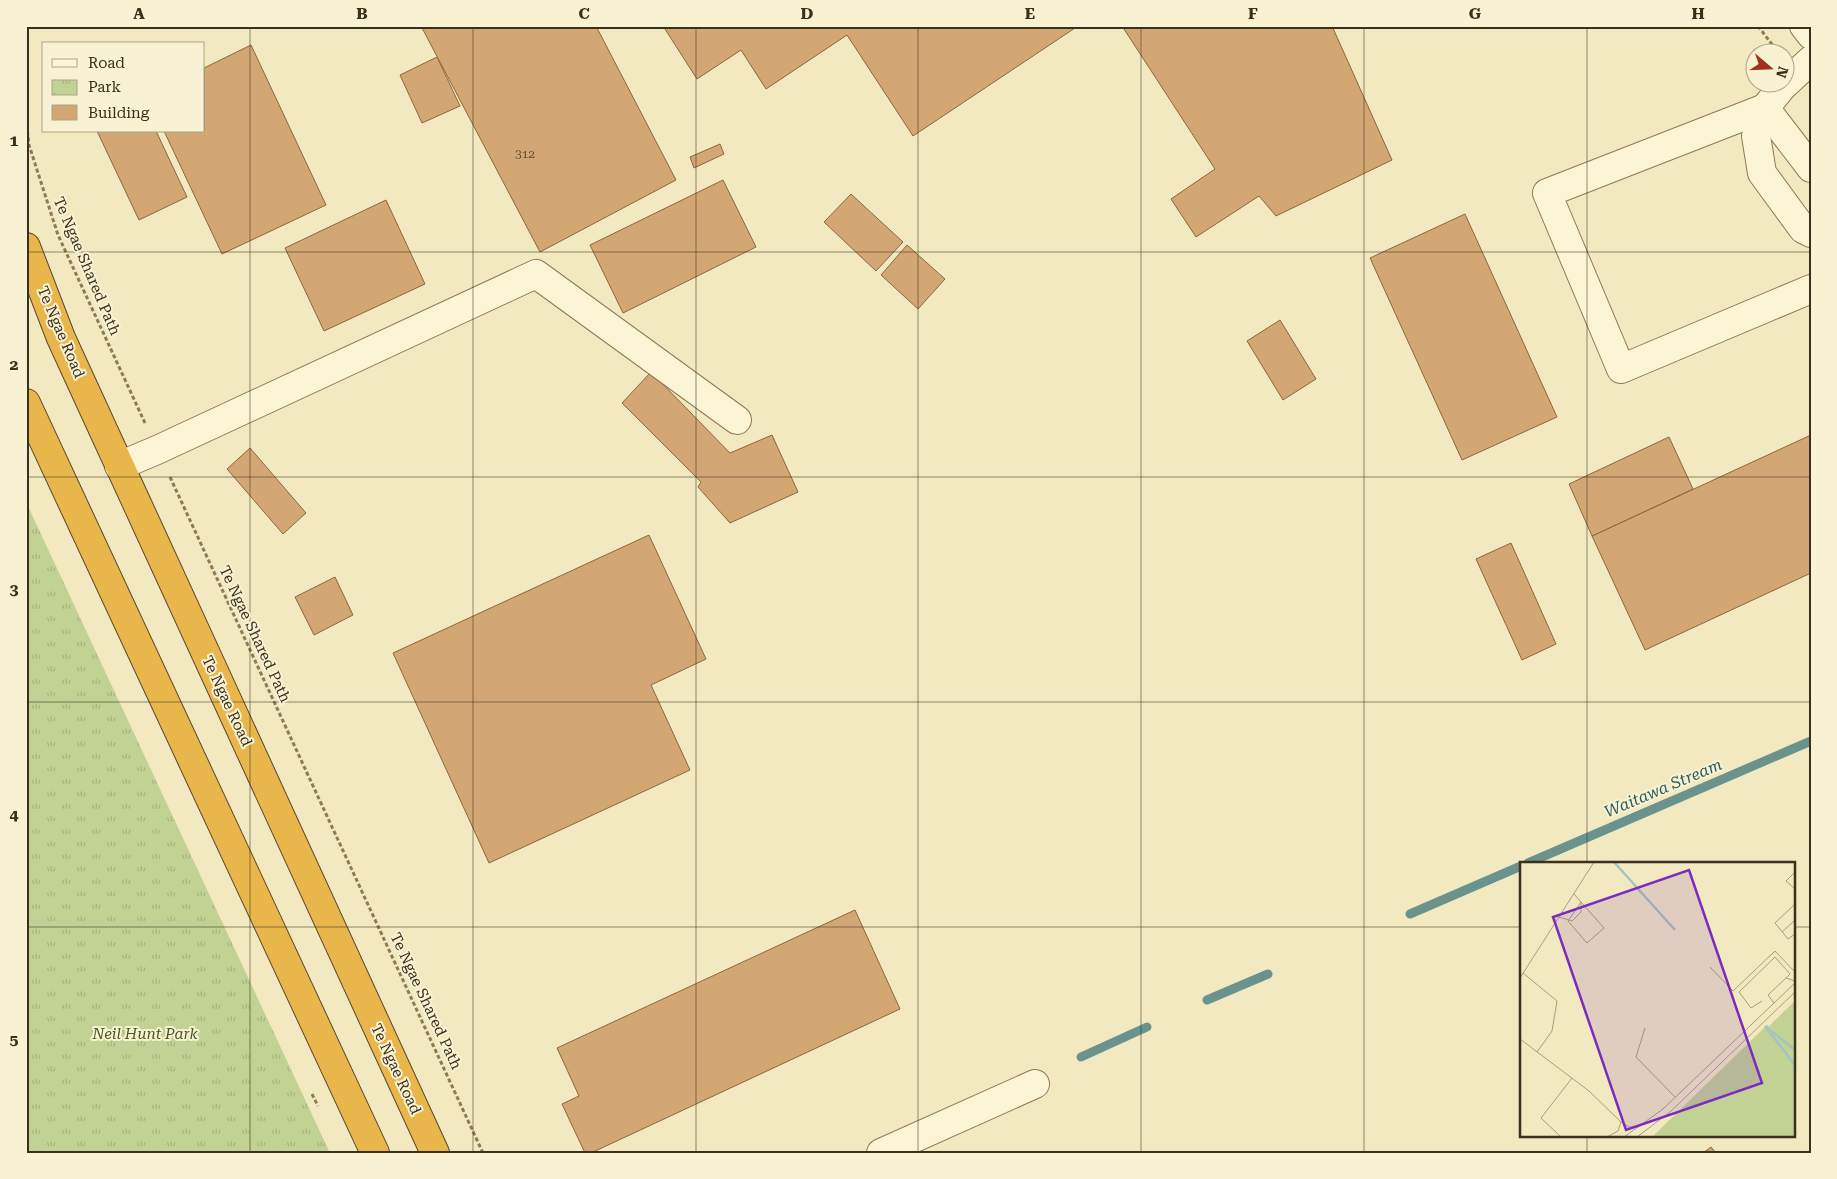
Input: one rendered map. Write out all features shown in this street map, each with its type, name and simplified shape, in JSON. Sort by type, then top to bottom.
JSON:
[{"type":"highway","name":"Te Ngae Road","points":[[26,247],[61,338],[435,1153]]},
{"type":"highway","points":[[26,403],[374,1153]]},
{"type":"street","points":[[1804,26],[1811,35]]},
{"type":"street","points":[[1811,60],[1782,88],[1765,108],[1756,136],[1762,173],[1803,229],[1811,233]]},
{"type":"street","points":[[1765,108],[1811,168]]},
{"type":"street","points":[[1765,108],[1548,193],[1621,369],[1811,289]]},
{"type":"street","points":[[119,466],[158,450],[536,274],[737,420]]},
{"type":"street","points":[[881,1153],[1035,1084]]},
{"type":"path","points":[[1758,26],[1770,42]]},
{"type":"path","name":"Te Ngae Shared Path","points":[[26,118],[29,144],[58,235],[483,1153]]},
{"type":"green space","name":"Neil Hunt Park","points":[[26,502],[330,1153],[26,1153]]},
{"type":"building","points":[[421,26],[596,26],[676,180],[540,252]]},
{"type":"building","points":[[663,26],[1078,26],[913,136],[847,35],[766,89],[741,50],[697,79]]},
{"type":"building","points":[[1122,26],[1332,26],[1392,160],[1276,216],[1259,196],[1196,237],[1171,199],[1215,169]]},
{"type":"building","points":[[251,45],[326,205],[222,254],[164,132],[205,132],[205,68]]},
{"type":"building","points":[[437,57],[460,106],[422,123],[400,75]]},
{"type":"building","points":[[97,132],[156,132],[187,197],[139,220]]},
{"type":"building","points":[[720,144],[724,154],[694,168],[690,157]]},
{"type":"building","points":[[723,180],[756,247],[623,313],[590,245]]},
{"type":"building","points":[[851,194],[903,242],[876,271],[824,222]]},
{"type":"building","points":[[386,200],[425,284],[324,331],[285,248]]},
{"type":"building","points":[[1465,214],[1557,417],[1462,460],[1370,258]]},
{"type":"building","points":[[907,245],[945,279],[918,309],[881,275]]},
{"type":"building","points":[[1280,320],[1316,379],[1283,400],[1247,341]]},
{"type":"building","points":[[651,372],[730,453],[772,435],[798,492],[730,523],[698,487],[701,482],[622,403]]},
{"type":"building","points":[[1811,435],[1811,573],[1645,650],[1592,536]]},
{"type":"building","points":[[1669,437],[1693,489],[1592,536],[1569,484]]},
{"type":"building","points":[[250,448],[306,513],[283,534],[227,469]]},
{"type":"building","points":[[649,535],[706,659],[651,685],[690,770],[489,863],[393,653]]},
{"type":"building","points":[[1511,543],[1556,644],[1522,660],[1476,559]]},
{"type":"building","points":[[335,577],[353,615],[314,635],[295,597]]},
{"type":"building","points":[[855,910],[900,1009],[591,1153],[585,1153],[562,1104],[579,1096],[557,1048]]},
{"type":"building","points":[[1711,1147],[1716,1153],[1703,1153]]},
{"type":"waterway","name":"Waitawa Stream","points":[[1530,862],[1811,741]]},
{"type":"waterway","name":"Waitawa Stream","points":[[1410,914],[1520,866]]},
{"type":"waterway","name":"Waitawa Stream","points":[[1207,1000],[1268,974]]},
{"type":"waterway","name":"Waitawa Stream","points":[[1081,1057],[1147,1027]]}]
